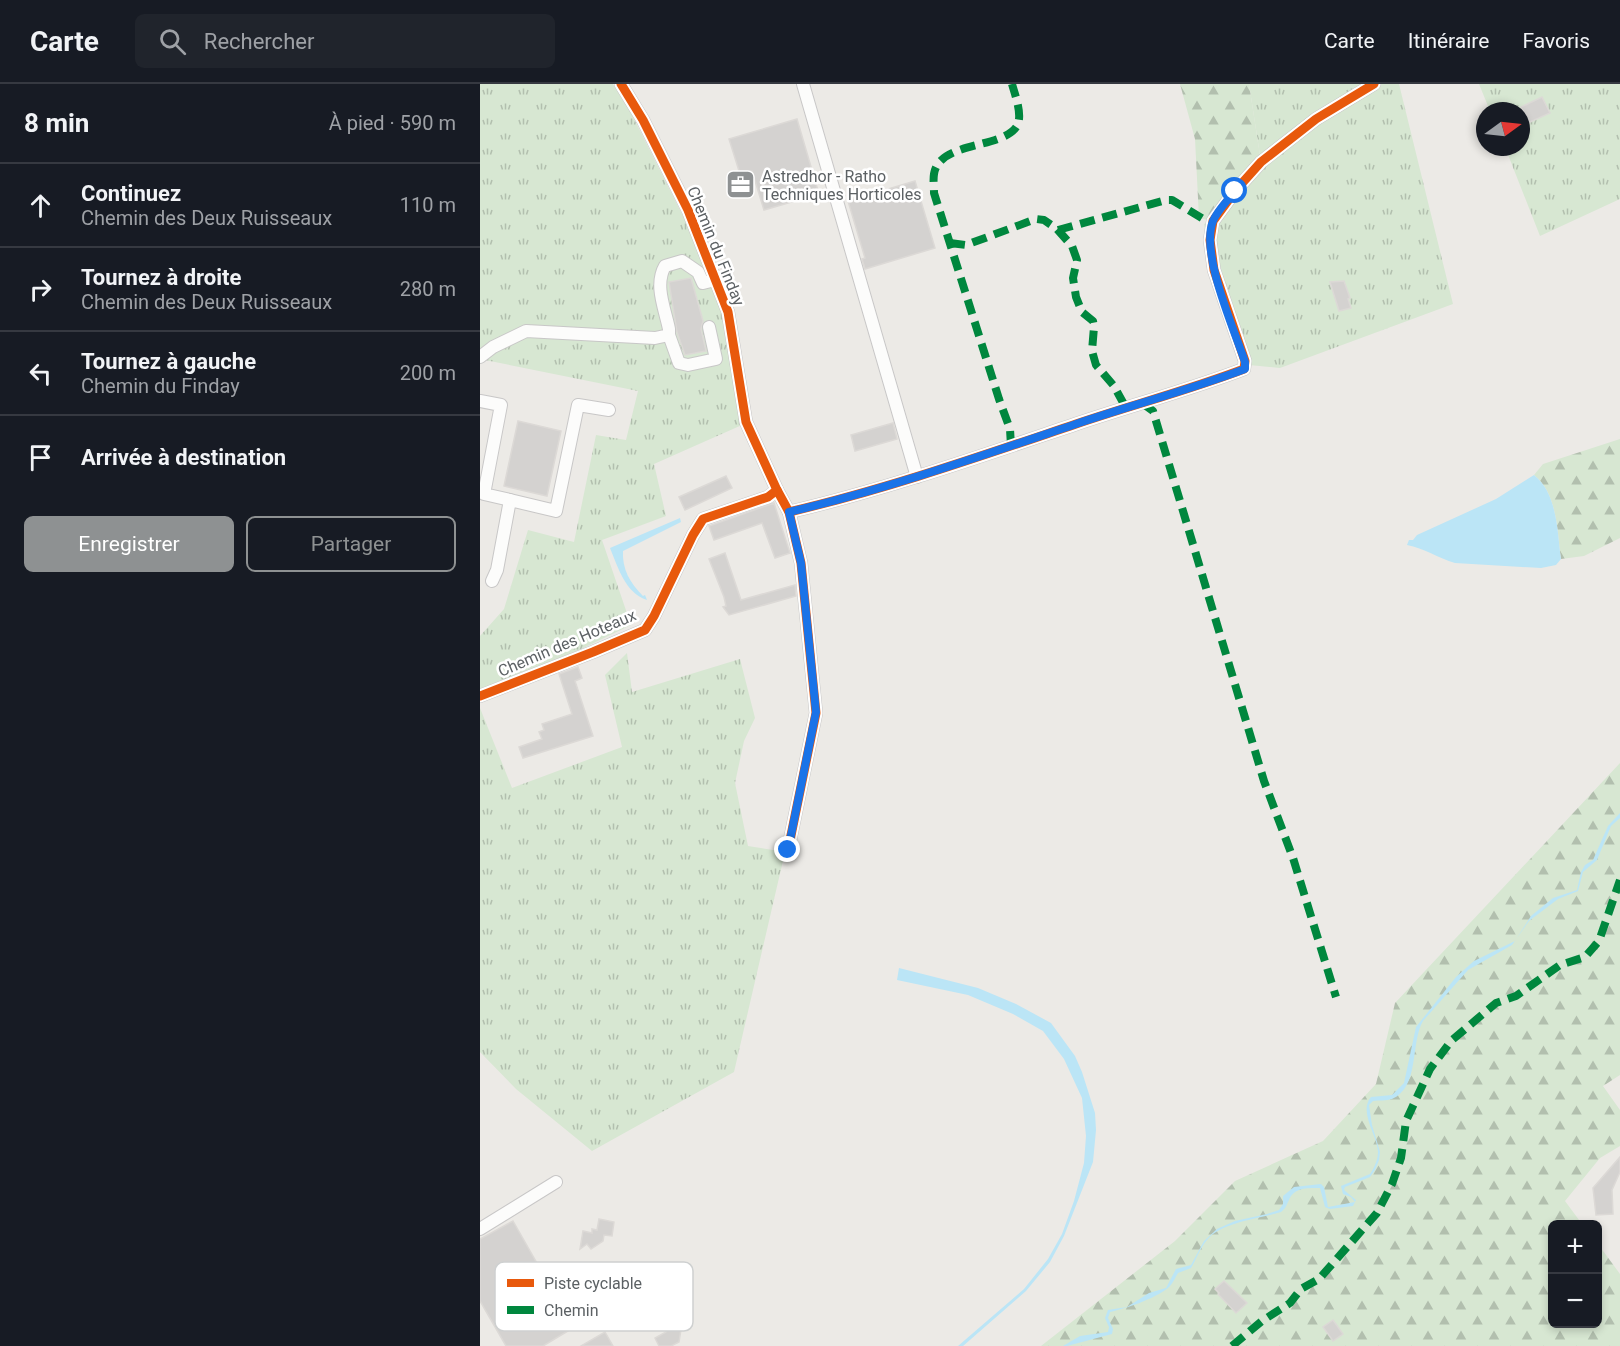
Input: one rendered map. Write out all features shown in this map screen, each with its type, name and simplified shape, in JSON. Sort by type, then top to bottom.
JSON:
[{"type":"street","name":"Chemin du Finday","points":[[621,84],[643,120],[688,210],[728,312],[747,422],[789,512],[801,563],[816,712],[788,850]]},
{"type":"street","points":[[803,84],[917,477]]},
{"type":"street","points":[[789,512],[917,477],[1078,423],[1196,388],[1245,369],[1245,362],[1214,270],[1210,240],[1213,221],[1235,191],[1261,162],[1316,118],[1374,84]]},
{"type":"street","points":[[709,327],[716,359],[688,365],[679,363],[669,335],[660,289],[660,275],[665,266],[682,261],[698,272],[703,283],[715,280]]},
{"type":"street","points":[[480,357],[492,347],[526,331],[655,338],[669,335]]},
{"type":"street","points":[[480,401],[501,405],[484,466],[484,494],[556,511],[578,405],[609,410]]},
{"type":"street","name":"Chemin des Hoteaux","points":[[480,696],[645,630],[703,519],[768,497],[777,489]]},
{"type":"street","points":[[492,581],[497,570],[510,500]]},
{"type":"street","points":[[480,1229],[556,1182]]},
{"type":"green space","points":[[480,84],[613,84],[631,113],[696,242],[723,314],[742,425],[654,464],[666,516],[602,540],[631,625],[575,652],[480,689],[480,636],[504,609],[528,530],[574,542],[596,435],[626,440],[638,391],[480,359]]},
{"type":"green space","points":[[1180,84],[1249,84],[1261,162],[1213,221],[1199,218],[1195,139]]},
{"type":"green space","points":[[1249,84],[1399,84],[1453,304],[1280,368],[1239,364],[1217,296],[1204,224],[1213,221],[1261,162]]},
{"type":"green space","points":[[1479,84],[1620,84],[1620,199],[1540,236],[1509,156],[1530,156],[1530,102],[1486,102]]},
{"type":"green space","points":[[1620,439],[1620,538],[1584,556],[1561,559],[1552,503],[1548,492],[1534,475],[1543,464]]},
{"type":"green space","points":[[627,653],[632,692],[740,659],[755,718],[744,741],[735,783],[748,846],[785,852],[734,1072],[592,1151],[516,1089],[480,1052],[480,708],[512,788],[622,747],[605,675]]},
{"type":"green space","points":[[1620,763],[1620,1075],[1603,1086],[1620,1110],[1620,1146],[1600,1158],[1565,1201],[1579,1220],[1548,1220],[1548,1328],[1602,1328],[1602,1249],[1620,1274],[1620,1346],[1041,1346],[1175,1241],[1235,1181],[1323,1141],[1376,1084],[1395,1003]]},
{"type":"water","points":[[1534,475],[1548,492],[1555,514],[1561,559],[1556,565],[1541,568],[1455,563],[1407,545],[1409,540],[1413,540],[1417,535],[1496,499]]},
{"type":"water","points":[[680,518],[681,522],[623,551],[628,575],[647,600],[639,597],[623,578],[610,548]]},
{"type":"water","points":[[1620,813],[1620,818],[1611,826],[1597,860],[1583,872],[1578,891],[1558,899],[1529,921],[1517,939],[1531,916],[1553,898],[1577,890],[1581,872],[1585,865],[1593,860],[1608,826]]},
{"type":"water","points":[[1515,941],[1512,945],[1468,970],[1423,1021],[1419,1030],[1411,1075],[1401,1093],[1392,1099],[1373,1101],[1369,1105],[1380,1152],[1379,1160],[1370,1177],[1345,1187],[1344,1190],[1356,1200],[1355,1202],[1351,1197],[1343,1194],[1341,1186],[1370,1174],[1377,1161],[1377,1146],[1367,1110],[1371,1097],[1392,1095],[1404,1083],[1416,1027],[1456,977],[1474,961]]},
{"type":"water","points":[[899,968],[978,988],[1016,1004],[1051,1023],[1075,1056],[1095,1113],[1093,1162],[1064,1236],[1050,1262],[1026,1291],[963,1346],[958,1346],[1024,1289],[1048,1259],[1062,1234],[1084,1163],[1086,1136],[1082,1098],[1064,1059],[1043,1031],[1013,1014],[968,995],[897,980]]},
{"type":"water","points":[[1321,1184],[1324,1187],[1328,1207],[1355,1202],[1353,1206],[1330,1209],[1325,1207],[1320,1188],[1298,1190],[1291,1196],[1281,1212],[1231,1225],[1213,1234],[1205,1243],[1191,1268],[1178,1273],[1171,1285],[1162,1292],[1140,1303],[1124,1308],[1110,1312],[1108,1318],[1113,1329],[1112,1334],[1063,1346],[1080,1336],[1108,1332],[1109,1327],[1105,1318],[1108,1310],[1127,1307],[1149,1293],[1166,1288],[1176,1269],[1191,1265],[1204,1241],[1217,1229],[1235,1221],[1279,1210],[1283,1204],[1283,1196],[1294,1187]]},
{"type":"building","points":[[1542,97],[1550,113],[1530,122],[1530,103]]},
{"type":"building","points":[[797,119],[819,194],[764,210],[752,171],[740,174],[729,139]]},
{"type":"building","points":[[915,181],[935,248],[865,269],[862,259],[865,258],[848,201]]},
{"type":"building","points":[[691,278],[703,321],[701,329],[706,351],[685,355],[677,332],[669,282]]},
{"type":"building","points":[[1344,281],[1351,308],[1339,311],[1330,282]]},
{"type":"building","points":[[518,421],[561,431],[547,496],[504,486]]},
{"type":"building","points":[[893,423],[897,439],[855,451],[851,435]]},
{"type":"building","points":[[726,476],[732,488],[685,510],[679,497]]},
{"type":"building","points":[[774,503],[790,553],[775,558],[762,523],[714,540],[709,526]]},
{"type":"building","points":[[725,553],[741,600],[795,585],[796,596],[729,615],[723,607],[726,606],[724,597],[709,559]]},
{"type":"building","points":[[578,667],[582,678],[575,681],[593,736],[523,758],[519,747],[542,739],[539,732],[544,730],[542,724],[572,714],[559,674]]},
{"type":"building","points":[[1620,1157],[1620,1172],[1612,1190],[1613,1214],[1596,1215],[1593,1188]]},
{"type":"building","points":[[599,1219],[614,1222],[612,1236],[604,1235],[603,1241],[591,1249],[587,1244],[580,1249],[583,1231],[592,1233],[592,1229],[597,1230]]},
{"type":"building","points":[[513,1221],[536,1262],[495,1262],[495,1327],[480,1301],[480,1239]]},
{"type":"building","points":[[1224,1281],[1247,1303],[1236,1313],[1215,1289]]},
{"type":"building","points":[[1333,1320],[1343,1334],[1333,1341],[1323,1327]]},
{"type":"building","points":[[497,1331],[568,1331],[543,1346],[506,1346]]},
{"type":"building","points":[[681,1331],[679,1342],[671,1346],[659,1346],[655,1338],[666,1332]]},
{"type":"building","points":[[605,1332],[613,1346],[581,1346]]},
{"type":"marked path","points":[[1011,446],[1010,429],[934,193],[934,174],[938,163],[947,156],[959,150],[999,139],[1017,126],[1019,111],[1012,84]]},
{"type":"marked path","points":[[1058,230],[1166,200],[1172,200],[1205,220],[1213,221]]},
{"type":"marked path","points":[[950,243],[966,245],[1036,219],[1044,220],[1057,229],[1072,246],[1077,260],[1073,278],[1076,297],[1082,312],[1093,321],[1092,351],[1096,365],[1114,386],[1126,408]]},
{"type":"marked path","points":[[1142,403],[1153,411],[1264,781],[1293,858],[1336,997]]},
{"type":"marked path","points":[[1232,1346],[1262,1321],[1290,1303],[1301,1289],[1319,1279],[1377,1213],[1392,1184],[1401,1158],[1406,1121],[1430,1069],[1451,1041],[1496,1003],[1516,996],[1560,965],[1585,957],[1599,941],[1620,880]]},
{"type":"cycle path","points":[[621,84],[643,120],[688,210],[728,312],[746,422],[789,512],[801,563],[816,713],[788,850]]},
{"type":"cycle path","points":[[789,512],[934,471],[1244,369],[1245,361],[1214,270],[1210,240],[1213,221],[1235,191],[1261,162],[1316,119],[1374,84]]},
{"type":"cycle path","points":[[480,696],[645,630],[703,519],[768,497],[777,490]]},
{"type":"place","name":"Astredhor - Ratho Techniques Horticoles","points":[[741,185]]},
{"type":"route","points":[[788,850],[816,712],[801,563],[789,512],[832,502],[962,463],[1078,423],[1196,388],[1245,369],[1245,362],[1214,270],[1210,240],[1213,221],[1235,191]]}]
